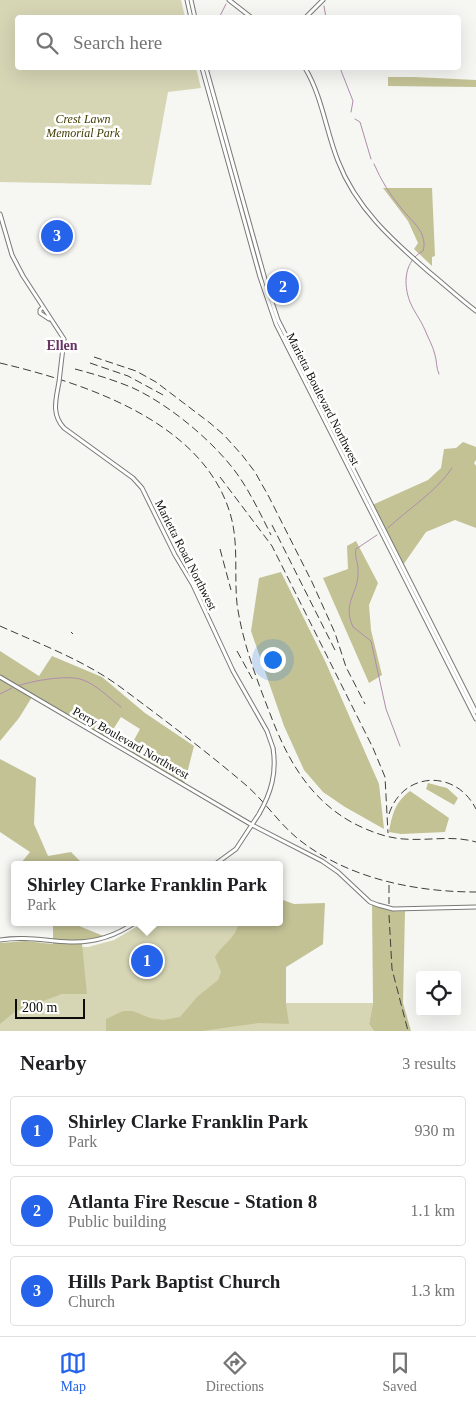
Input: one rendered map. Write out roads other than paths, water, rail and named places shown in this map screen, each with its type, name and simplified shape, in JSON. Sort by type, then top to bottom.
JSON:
[{"type":"street","points":[[187,0],[190,15]]},
{"type":"street","points":[[191,0],[194,15]]},
{"type":"street","points":[[229,0],[248,15]]},
{"type":"street","points":[[308,15],[323,0]]},
{"type":"street","points":[[205,70],[278,320],[476,712]]},
{"type":"street","name":"Marietta Boulevard Northwest","points":[[205,70],[259,273],[276,324],[476,719]]},
{"type":"street","points":[[307,70],[315,89],[338,161],[350,187],[361,204],[380,227],[410,255],[476,311]]},
{"type":"street","name":"Marietta Road Northwest","points":[[0,214],[12,254],[22,276],[42,308],[46,310],[44,314],[52,321],[64,338],[55,410],[59,422],[64,428],[133,478],[142,488],[175,555],[200,599],[233,671],[267,731],[273,748],[274,777],[267,800],[236,849],[220,861]]},
{"type":"street","name":"Perry Boulevard Northwest","points":[[0,677],[252,825],[322,861],[338,872],[370,902],[393,909],[476,907]]},
{"type":"street","points":[[0,940],[25,938],[85,942],[114,934],[129,926]]},
{"type":"waterway","points":[[220,15],[226,4]]},
{"type":"waterway","points":[[324,6],[326,15]]},
{"type":"waterway","points":[[341,70],[353,101],[351,112]]},
{"type":"waterway","points":[[355,119],[360,122],[371,159]]},
{"type":"waterway","points":[[374,164],[389,193],[417,226],[423,237],[423,251],[417,255],[409,267],[406,288],[413,309],[433,348],[439,374]]},
{"type":"waterway","points":[[388,528],[430,493],[452,468]]},
{"type":"waterway","points":[[377,535],[356,549],[357,580],[349,611],[353,627],[371,641],[386,709],[400,746]]},
{"type":"waterway","points":[[17,686],[50,679],[76,678],[93,685],[121,707]]},
{"type":"waterway","points":[[0,694],[12,688]]},
{"type":"railway","points":[[94,357],[136,371],[156,382],[210,423],[242,455],[255,472],[269,497],[312,582],[335,633],[346,667],[365,704]]},
{"type":"railway","points":[[0,363],[67,382],[102,395],[136,411],[167,430],[194,454],[216,481],[233,524],[237,604],[243,635],[252,665],[268,709],[288,754],[315,793],[326,804],[353,823],[384,836],[404,839],[458,839],[476,842]]},
{"type":"railway","points":[[90,363],[128,376],[165,396]]},
{"type":"railway","points":[[75,369],[133,388],[162,404],[192,427],[219,452],[240,478],[271,535]]},
{"type":"railway","points":[[220,477],[272,546],[373,748],[385,777],[388,833]]},
{"type":"railway","points":[[272,525],[336,652]]},
{"type":"railway","points":[[220,549],[231,590]]},
{"type":"railway","points":[[0,626],[76,660],[119,686],[200,747],[247,786],[290,832],[316,852],[359,873],[382,880],[429,889],[476,892]]},
{"type":"railway","points":[[237,651],[253,680]]},
{"type":"railway","points":[[389,814],[396,800],[406,789],[417,783],[430,780],[456,787],[467,796],[476,809]]},
{"type":"railway","points":[[389,885],[389,904]]},
{"type":"railway","points":[[389,915],[392,969],[408,1031]]},
{"type":"place","name":"Hills Park Baptist Church","points":[[57,236]]},
{"type":"place","name":"Atlanta Fire Rescue - Station 8","points":[[283,287]]},
{"type":"place","name":"Shirley Clarke Franklin Park","points":[[147,961]]},
{"type":"district","name":"Ellen","points":[[62,345]]},
{"type":"park label","name":"Crest Lawn Memorial Park","points":[[83,126]]}]
